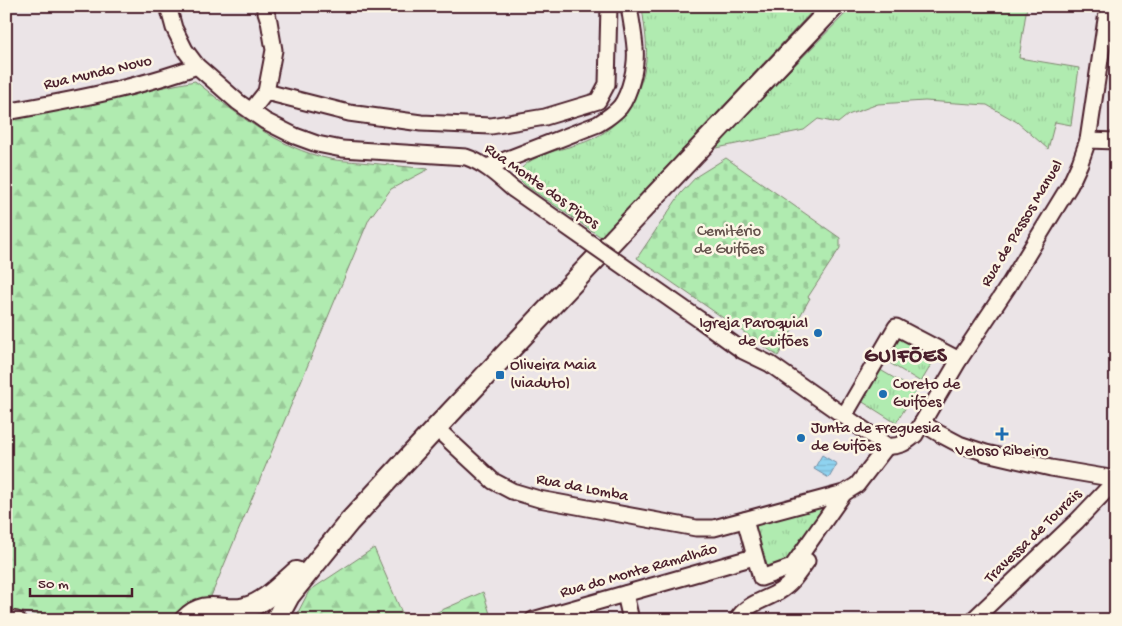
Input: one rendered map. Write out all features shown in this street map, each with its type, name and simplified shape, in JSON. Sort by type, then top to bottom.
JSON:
[{"type":"main road","points":[[276,620],[289,596],[334,540],[436,428],[834,6]]},
{"type":"main road","points":[[185,620],[200,610],[215,607],[243,609],[264,599],[334,540]]},
{"type":"main road","points":[[230,609],[249,620]]},
{"type":"street","name":"Rua Monte dos Pipos","points":[[168,6],[174,28],[197,66],[238,102],[265,121],[295,136],[317,144],[342,149],[466,157],[475,160],[513,189],[743,351],[770,364],[887,446]]},
{"type":"street","points":[[252,111],[266,92],[274,50],[264,6]]},
{"type":"street","points":[[266,92],[349,113],[421,123],[492,126],[545,117],[598,101],[607,84],[609,6]]},
{"type":"street","points":[[487,168],[598,124],[621,106],[634,72],[636,50],[629,6]]},
{"type":"street","name":"Rua de Passos Manuel","points":[[887,446],[894,446],[915,436],[959,360],[1007,288],[1070,184],[1088,140],[1108,6]]},
{"type":"street","name":"Rua Mundo Novo","points":[[6,112],[118,88],[180,73],[197,66]]},
{"type":"street","points":[[1088,140],[1116,141]]},
{"type":"street","points":[[844,416],[896,327],[959,360]]},
{"type":"street","points":[[922,422],[959,444],[986,453],[1116,480]]},
{"type":"street","name":"Rua da Lomba","points":[[436,428],[493,481],[524,496],[696,528],[714,528],[851,489]]},
{"type":"street","points":[[745,520],[761,578],[792,567],[851,489],[887,446]]},
{"type":"street","name":"Travessa de Tourais","points":[[975,618],[1077,521],[1116,480]]},
{"type":"street","points":[[738,620],[740,615],[753,604],[790,584],[856,489],[851,489]]},
{"type":"street","name":"Rua do Monte Ramalhão","points":[[533,620],[754,557]]},
{"type":"street","points":[[625,594],[631,620]]},
{"type":"street","points":[[6,618],[17,620]]},
{"type":"green space","points":[[642,6],[817,6],[601,237],[525,185],[517,177],[521,169],[528,162],[590,140],[610,128],[626,111],[638,90],[645,67],[646,37]]},
{"type":"green space","points":[[853,6],[1027,6],[1019,58],[1079,68],[1071,125],[1055,122],[1048,149],[1017,122],[987,105],[925,101],[878,104],[848,115],[838,123],[818,119],[804,130],[712,149]]},
{"type":"green space","points":[[195,81],[258,128],[292,147],[330,159],[429,169],[391,189],[369,219],[209,601],[199,603],[168,620],[68,620],[6,609],[6,118]]},
{"type":"green space","name":"Cemitério de Guifões","points":[[726,158],[840,238],[840,248],[808,297],[810,298],[778,356],[637,258],[681,193],[697,176]]},
{"type":"green space","points":[[898,333],[937,355],[921,382],[883,359]]},
{"type":"green space","points":[[877,368],[916,391],[896,423],[858,399]]},
{"type":"green space","points":[[834,500],[789,565],[765,572],[751,522]]},
{"type":"green space","points":[[374,548],[405,620],[294,620],[309,591]]},
{"type":"green space","points":[[483,592],[492,620],[419,620]]},
{"type":"water","points":[[822,455],[837,464],[829,478],[814,469]]},
{"type":"place","name":"Igreja Paroquial de Guifões","points":[[818,333]]},
{"type":"place","name":"Oliveira Maia (viaduto)","points":[[500,375]]},
{"type":"place","name":"Coreto de Guifões","points":[[883,394]]},
{"type":"place","name":"Veloso Ribeiro","points":[[1002,434]]},
{"type":"place","name":"Junta de Freguesia de Guifões","points":[[801,438]]},
{"type":"district","name":"GUIFÕES","points":[[906,357]]}]
